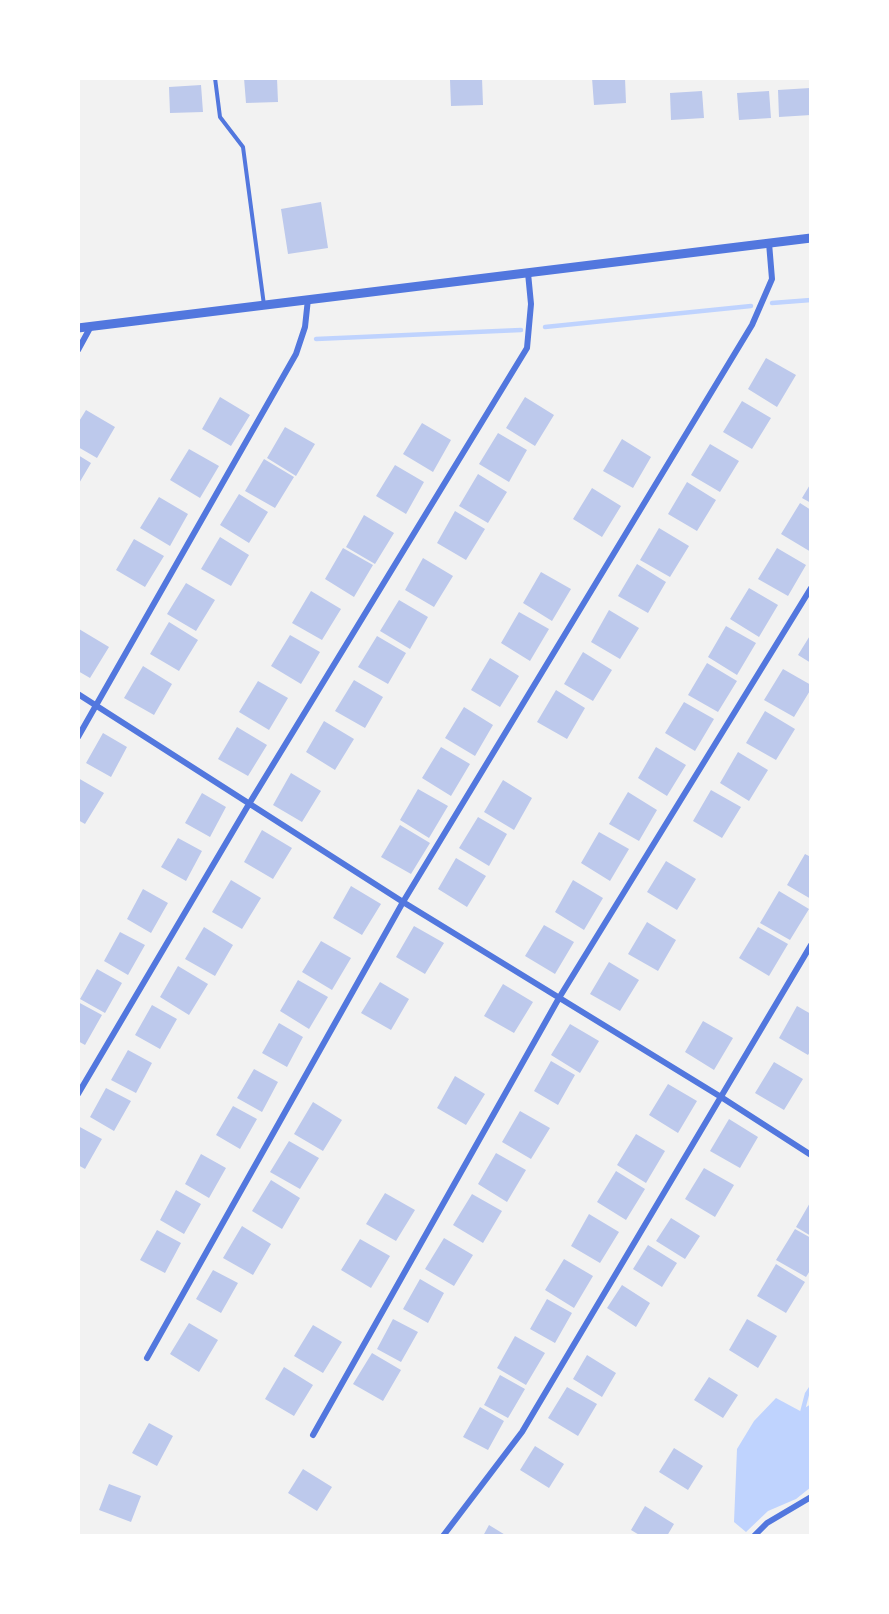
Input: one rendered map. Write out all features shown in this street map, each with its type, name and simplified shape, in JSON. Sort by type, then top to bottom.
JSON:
[{"type":"street","points":[[78,328],[811,238]]},
{"type":"street","points":[[147,1358],[403,902],[752,325],[772,279],[769,243]]},
{"type":"street","points":[[78,1094],[249,804],[526,348],[531,304],[528,273]]},
{"type":"street","points":[[78,736],[296,354],[305,327],[308,300]]},
{"type":"street","points":[[78,350],[90,328]]},
{"type":"street","points":[[313,1435],[559,998],[811,588]]},
{"type":"street","points":[[78,694],[403,902],[721,1097],[811,1155]]},
{"type":"street","points":[[443,1536],[522,1432],[811,945]]},
{"type":"street","points":[[754,1536],[767,1523],[811,1497]]},
{"type":"lane","points":[[215,78],[220,117],[243,147],[264,305]]},
{"type":"water","points":[[776,1398],[802,1412],[811,1404],[811,1487],[796,1499],[768,1511],[746,1532],[734,1522],[737,1449],[754,1421]]},
{"type":"building","points":[[244,78],[277,78],[278,102],[246,103]]},
{"type":"building","points":[[482,78],[483,105],[451,106],[450,80]]},
{"type":"building","points":[[592,78],[625,78],[626,103],[594,105]]},
{"type":"building","points":[[201,85],[203,112],[170,113],[169,87]]},
{"type":"building","points":[[810,88],[811,115],[779,117],[778,90]]},
{"type":"building","points":[[702,91],[704,118],[671,120],[670,93]]},
{"type":"building","points":[[769,91],[771,118],[739,120],[737,93]]},
{"type":"building","points":[[321,202],[328,248],[288,254],[281,209]]},
{"type":"building","points":[[766,358],[796,375],[777,407],[748,389]]},
{"type":"building","points":[[220,397],[250,415],[231,446],[202,429]]},
{"type":"building","points":[[525,397],[554,415],[535,446],[506,428]]},
{"type":"building","points":[[742,401],[771,418],[752,449],[723,432]]},
{"type":"building","points":[[86,410],[115,427],[97,458],[78,447],[78,423]]},
{"type":"building","points":[[422,423],[451,440],[433,472],[403,454]]},
{"type":"building","points":[[285,427],[315,444],[296,476],[267,458]]},
{"type":"building","points":[[498,433],[527,450],[509,482],[479,464]]},
{"type":"building","points":[[622,439],[651,457],[633,488],[603,471]]},
{"type":"building","points":[[710,444],[739,461],[720,492],[691,475]]},
{"type":"building","points":[[189,449],[219,466],[200,498],[170,480]]},
{"type":"building","points":[[78,455],[91,463],[78,485]]},
{"type":"building","points":[[264,459],[294,477],[275,508],[245,491]]},
{"type":"building","points":[[395,465],[424,482],[406,514],[376,496]]},
{"type":"building","points":[[478,474],[507,492],[488,523],[459,506]]},
{"type":"building","points":[[687,482],[716,500],[697,531],[668,514]]},
{"type":"building","points":[[811,483],[811,503],[802,498]]},
{"type":"building","points":[[592,488],[621,506],[602,537],[573,519]]},
{"type":"building","points":[[239,494],[268,512],[249,543],[220,525]]},
{"type":"building","points":[[159,497],[188,514],[170,546],[140,528]]},
{"type":"building","points":[[800,503],[811,510],[811,552],[781,534]]},
{"type":"building","points":[[455,511],[485,529],[466,560],[437,543]]},
{"type":"building","points":[[364,515],[394,533],[375,564],[346,547]]},
{"type":"building","points":[[659,528],[689,546],[670,577],[640,560]]},
{"type":"building","points":[[220,537],[249,555],[231,586],[201,569]]},
{"type":"building","points":[[134,539],[164,556],[145,587],[116,570]]},
{"type":"building","points":[[343,548],[373,565],[354,597],[325,579]]},
{"type":"building","points":[[777,548],[806,565],[788,596],[758,579]]},
{"type":"building","points":[[423,558],[453,576],[434,607],[405,590]]},
{"type":"building","points":[[637,564],[666,582],[648,613],[618,596]]},
{"type":"building","points":[[541,572],[571,589],[552,621],[523,603]]},
{"type":"building","points":[[186,583],[215,600],[196,631],[167,614]]},
{"type":"building","points":[[749,588],[778,605],[759,637],[730,619]]},
{"type":"building","points":[[311,591],[341,609],[322,640],[292,623]]},
{"type":"building","points":[[399,600],[428,617],[410,649],[380,631]]},
{"type":"building","points":[[609,610],[639,628],[620,659],[591,642]]},
{"type":"building","points":[[519,612],[549,629],[530,661],[501,643]]},
{"type":"building","points":[[169,622],[198,640],[179,671],[150,654]]},
{"type":"building","points":[[726,626],[756,643],[737,675],[708,657]]},
{"type":"building","points":[[79,629],[109,647],[90,678],[78,671]]},
{"type":"building","points":[[811,634],[811,663],[798,655]]},
{"type":"building","points":[[290,635],[320,652],[301,684],[271,666]]},
{"type":"building","points":[[377,636],[406,653],[388,684],[358,667]]},
{"type":"building","points":[[583,652],[612,670],[593,701],[564,684]]},
{"type":"building","points":[[490,658],[519,676],[500,707],[471,690]]},
{"type":"building","points":[[707,663],[737,681],[718,712],[688,695]]},
{"type":"building","points":[[143,666],[172,684],[154,715],[124,698]]},
{"type":"building","points":[[783,669],[811,685],[811,689],[794,717],[764,700]]},
{"type":"building","points":[[354,680],[383,697],[365,728],[335,711]]},
{"type":"building","points":[[258,681],[288,698],[269,730],[239,712]]},
{"type":"building","points":[[556,690],[585,708],[567,739],[537,722]]},
{"type":"building","points":[[684,702],[714,719],[695,751],[665,733]]},
{"type":"building","points":[[464,707],[493,725],[475,756],[445,738]]},
{"type":"building","points":[[765,711],[795,729],[776,760],[746,743]]},
{"type":"building","points":[[324,721],[354,739],[335,770],[306,752]]},
{"type":"building","points":[[237,727],[267,745],[248,776],[218,759]]},
{"type":"building","points":[[103,733],[127,747],[111,777],[86,763]]},
{"type":"building","points":[[441,747],[470,764],[451,796],[422,778]]},
{"type":"building","points":[[656,747],[686,765],[667,796],[638,778]]},
{"type":"building","points":[[738,752],[768,770],[749,801],[720,783]]},
{"type":"building","points":[[291,773],[321,791],[302,822],[273,805]]},
{"type":"building","points":[[78,778],[104,793],[85,824],[78,820]]},
{"type":"building","points":[[503,780],[532,798],[514,830],[484,812]]},
{"type":"building","points":[[418,789],[448,806],[429,838],[400,820]]},
{"type":"building","points":[[711,790],[741,807],[722,838],[693,821]]},
{"type":"building","points":[[628,792],[657,810],[639,841],[609,824]]},
{"type":"building","points":[[202,793],[226,807],[210,837],[185,823]]},
{"type":"building","points":[[478,817],[507,834],[489,866],[459,848]]},
{"type":"building","points":[[400,825],[430,843],[411,874],[381,857]]},
{"type":"building","points":[[262,830],[292,848],[273,879],[244,862]]},
{"type":"building","points":[[599,832],[629,849],[610,881],[581,863]]},
{"type":"building","points":[[178,838],[202,851],[186,881],[161,867]]},
{"type":"building","points":[[805,854],[811,857],[811,899],[787,885]]},
{"type":"building","points":[[456,858],[486,876],[467,907],[438,889]]},
{"type":"building","points":[[666,861],[696,879],[677,910],[647,892]]},
{"type":"building","points":[[231,880],[261,898],[242,929],[212,912]]},
{"type":"building","points":[[573,880],[603,898],[584,930],[555,912]]},
{"type":"building","points":[[351,886],[381,904],[362,935],[333,918]]},
{"type":"building","points":[[143,889],[168,903],[151,933],[127,919]]},
{"type":"building","points":[[779,891],[809,909],[790,940],[760,923]]},
{"type":"building","points":[[647,922],[676,940],[658,971],[628,954]]},
{"type":"building","points":[[544,925],[574,942],[555,974],[525,956]]},
{"type":"building","points":[[414,926],[444,943],[425,974],[396,957]]},
{"type":"building","points":[[204,927],[233,945],[215,976],[185,959]]},
{"type":"building","points":[[758,927],[788,944],[769,976],[739,958]]},
{"type":"building","points":[[120,932],[145,945],[128,975],[104,961]]},
{"type":"building","points":[[321,941],[351,958],[332,990],[302,972]]},
{"type":"building","points":[[609,962],[639,980],[620,1011],[590,994]]},
{"type":"building","points":[[178,966],[208,984],[189,1015],[160,997]]},
{"type":"building","points":[[97,969],[122,983],[105,1013],[80,999]]},
{"type":"building","points":[[298,980],[328,997],[309,1029],[280,1011]]},
{"type":"building","points":[[380,982],[409,999],[391,1030],[361,1013]]},
{"type":"building","points":[[503,984],[533,1002],[514,1033],[484,1016]]},
{"type":"building","points":[[78,1002],[102,1015],[85,1045],[78,1041]]},
{"type":"building","points":[[152,1005],[177,1019],[160,1049],[135,1035]]},
{"type":"building","points":[[797,1006],[811,1014],[811,1050],[808,1055],[779,1038]]},
{"type":"building","points":[[703,1021],[733,1038],[714,1070],[685,1052]]},
{"type":"building","points":[[279,1023],[303,1037],[287,1067],[262,1053]]},
{"type":"building","points":[[570,1024],[599,1041],[580,1073],[551,1055]]},
{"type":"building","points":[[128,1050],[152,1063],[136,1093],[111,1080]]},
{"type":"building","points":[[551,1061],[575,1075],[558,1105],[534,1091]]},
{"type":"building","points":[[774,1062],[803,1079],[784,1110],[755,1093]]},
{"type":"building","points":[[254,1069],[278,1082],[262,1112],[237,1098]]},
{"type":"building","points":[[455,1076],[485,1094],[466,1125],[437,1108]]},
{"type":"building","points":[[668,1084],[697,1101],[678,1133],[649,1115]]},
{"type":"building","points":[[106,1088],[131,1101],[114,1131],[90,1117]]},
{"type":"building","points":[[313,1102],[342,1120],[323,1151],[294,1134]]},
{"type":"building","points":[[233,1106],[257,1119],[240,1149],[216,1135]]},
{"type":"building","points":[[520,1111],[550,1128],[531,1159],[502,1142]]},
{"type":"building","points":[[729,1119],[758,1137],[740,1168],[710,1151]]},
{"type":"building","points":[[78,1126],[102,1139],[85,1169],[78,1165]]},
{"type":"building","points":[[636,1134],[665,1151],[646,1183],[617,1165]]},
{"type":"building","points":[[289,1141],[319,1158],[300,1189],[270,1172]]},
{"type":"building","points":[[496,1153],[526,1170],[507,1202],[478,1184]]},
{"type":"building","points":[[201,1154],[226,1168],[209,1198],[185,1184]]},
{"type":"building","points":[[704,1168],[734,1185],[715,1217],[685,1199]]},
{"type":"building","points":[[616,1171],[645,1189],[626,1220],[597,1202]]},
{"type":"building","points":[[271,1180],[300,1198],[282,1229],[252,1211]]},
{"type":"building","points":[[176,1190],[201,1204],[184,1234],[160,1220]]},
{"type":"building","points":[[385,1193],[415,1210],[396,1241],[366,1224]]},
{"type":"building","points":[[472,1194],[502,1211],[483,1243],[453,1225]]},
{"type":"building","points":[[811,1201],[811,1236],[796,1227]]},
{"type":"building","points":[[589,1214],[619,1232],[600,1263],[571,1246]]},
{"type":"building","points":[[671,1218],[700,1236],[685,1259],[656,1241]]},
{"type":"building","points":[[242,1226],[271,1244],[253,1275],[223,1258]]},
{"type":"building","points":[[795,1229],[811,1238],[811,1269],[806,1277],[776,1260]]},
{"type":"building","points":[[157,1230],[181,1243],[165,1273],[140,1260]]},
{"type":"building","points":[[444,1238],[473,1255],[454,1286],[425,1269]]},
{"type":"building","points":[[360,1239],[390,1256],[371,1288],[341,1270]]},
{"type":"building","points":[[648,1245],[677,1263],[662,1287],[633,1269]]},
{"type":"building","points":[[564,1259],[593,1276],[574,1308],[545,1290]]},
{"type":"building","points":[[776,1264],[805,1282],[786,1313],[757,1296]]},
{"type":"building","points":[[213,1270],[238,1283],[221,1313],[196,1299]]},
{"type":"building","points":[[420,1279],[444,1293],[428,1323],[403,1309]]},
{"type":"building","points":[[622,1285],[650,1303],[636,1327],[607,1308]]},
{"type":"building","points":[[547,1299],[572,1313],[555,1343],[530,1329]]},
{"type":"building","points":[[393,1319],[418,1332],[401,1362],[377,1349]]},
{"type":"building","points":[[747,1319],[777,1336],[758,1368],[729,1350]]},
{"type":"building","points":[[189,1323],[218,1340],[199,1372],[170,1354]]},
{"type":"building","points":[[313,1325],[342,1342],[323,1373],[294,1356]]},
{"type":"building","points":[[515,1336],[545,1353],[526,1385],[497,1368]]},
{"type":"building","points":[[372,1353],[401,1370],[383,1401],[353,1384]]},
{"type":"building","points":[[587,1355],[616,1373],[602,1397],[573,1379]]},
{"type":"building","points":[[284,1367],[313,1385],[294,1416],[265,1399]]},
{"type":"building","points":[[500,1375],[525,1389],[508,1418],[484,1405]]},
{"type":"building","points":[[709,1377],[738,1395],[723,1418],[694,1400]]},
{"type":"building","points":[[567,1387],[597,1404],[578,1436],[548,1418]]},
{"type":"building","points":[[480,1407],[504,1421],[488,1450],[463,1437]]},
{"type":"building","points":[[149,1423],[173,1436],[157,1466],[132,1453]]},
{"type":"building","points":[[535,1446],[564,1464],[549,1488],[520,1470]]},
{"type":"building","points":[[674,1448],[703,1466],[688,1490],[659,1472]]},
{"type":"building","points":[[303,1469],[332,1487],[317,1511],[288,1493]]},
{"type":"building","points":[[109,1484],[141,1496],[131,1522],[99,1510]]},
{"type":"building","points":[[645,1506],[674,1524],[667,1536],[641,1536],[631,1530]]},
{"type":"building","points":[[489,1525],[507,1536],[483,1536]]},
{"type":"waterway","points":[[772,303],[811,300]]},
{"type":"waterway","points":[[545,327],[751,306]]},
{"type":"waterway","points":[[316,339],[521,330]]},
{"type":"waterway","points":[[802,1413],[811,1388]]}]
